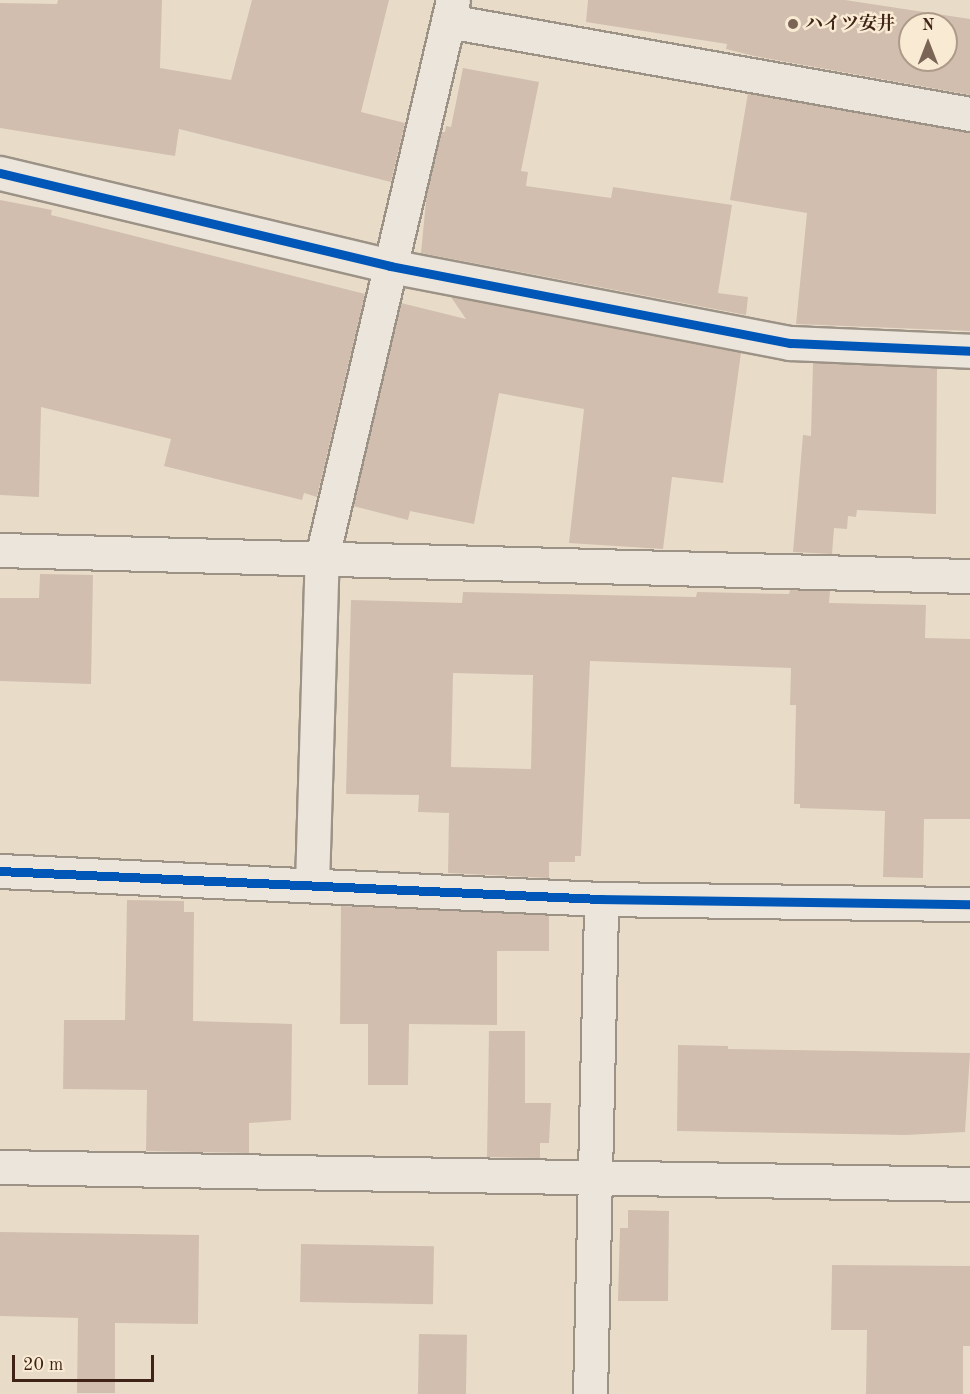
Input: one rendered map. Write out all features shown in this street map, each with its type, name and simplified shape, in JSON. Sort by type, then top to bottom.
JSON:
[{"type":"street","points":[[312,885],[322,557],[451,11],[970,114]]},
{"type":"street","points":[[0,173],[390,266],[808,346],[970,351]]},
{"type":"street","points":[[0,550],[970,576]]},
{"type":"street","points":[[0,871],[601,899],[970,904]]},
{"type":"street","points":[[590,1394],[601,899]]},
{"type":"street","points":[[0,1167],[970,1184]]},
{"type":"building","points":[[58,0],[162,0],[160,68],[231,80],[252,0],[389,0],[361,112],[405,123],[391,182],[179,129],[175,156],[0,128],[0,3],[57,4]]},
{"type":"building","points":[[588,0],[845,0],[924,12],[898,12],[898,72],[958,72],[958,17],[970,19],[970,95],[754,56],[726,49],[727,44],[586,22]]},
{"type":"building","points":[[463,68],[539,82],[521,171],[528,172],[526,186],[611,198],[613,187],[732,205],[718,293],[748,297],[746,315],[421,253],[427,191],[441,132],[445,132],[446,126],[451,127]]},
{"type":"building","points":[[748,93],[970,132],[970,331],[796,324],[807,213],[730,200]]},
{"type":"building","points":[[0,200],[52,210],[51,215],[365,294],[317,497],[304,493],[302,500],[164,466],[171,439],[41,407],[39,497],[0,495]]},
{"type":"building","points":[[451,297],[741,353],[723,483],[672,477],[663,549],[569,543],[584,409],[499,393],[474,524],[410,511],[408,520],[353,506],[401,303],[466,319]]},
{"type":"building","points":[[813,363],[937,368],[936,514],[857,510],[856,517],[848,516],[847,529],[834,528],[832,554],[793,552],[803,435],[811,436]]},
{"type":"building","points":[[40,574],[93,575],[91,684],[0,681],[0,598],[39,598]]},
{"type":"building","points":[[790,590],[830,591],[829,603],[926,605],[925,638],[970,639],[970,819],[924,819],[923,878],[883,877],[885,811],[800,808],[800,804],[794,804],[796,705],[790,705],[791,668],[590,661],[581,856],[575,856],[575,862],[549,862],[549,878],[448,873],[449,813],[418,812],[419,795],[346,794],[351,600],[462,603],[463,592],[696,597],[697,592],[789,594]],"holes":[[[453,673],[533,675],[531,769],[451,767]]]},
{"type":"building","points":[[127,900],[184,901],[184,912],[194,912],[193,1021],[292,1024],[291,1120],[249,1123],[249,1153],[146,1151],[147,1090],[63,1089],[64,1020],[125,1020]]},
{"type":"building","points":[[341,906],[549,915],[549,951],[497,951],[497,1025],[409,1024],[408,1085],[368,1085],[368,1024],[340,1024]]},
{"type":"building","points":[[489,1031],[525,1031],[525,1103],[551,1103],[549,1143],[540,1143],[540,1158],[487,1157]]},
{"type":"building","points":[[678,1045],[728,1046],[728,1049],[970,1053],[965,1132],[906,1135],[677,1131]]},
{"type":"building","points":[[628,1210],[669,1211],[668,1301],[618,1301],[620,1228],[628,1228]]},
{"type":"building","points":[[0,1232],[199,1235],[198,1324],[115,1323],[115,1393],[77,1393],[78,1318],[0,1316]]},
{"type":"building","points":[[301,1244],[434,1246],[433,1304],[300,1302]]},
{"type":"building","points":[[832,1265],[970,1266],[970,1346],[963,1346],[963,1394],[866,1394],[867,1330],[831,1330]]},
{"type":"building","points":[[419,1334],[467,1335],[466,1394],[418,1394]]},
{"type":"cycle path","points":[[0,173],[390,266],[790,343],[970,351]]},
{"type":"cycle path","points":[[0,871],[601,899],[970,904]]},
{"type":"place","name":"ハイツ安井","points":[[793,24]]}]
